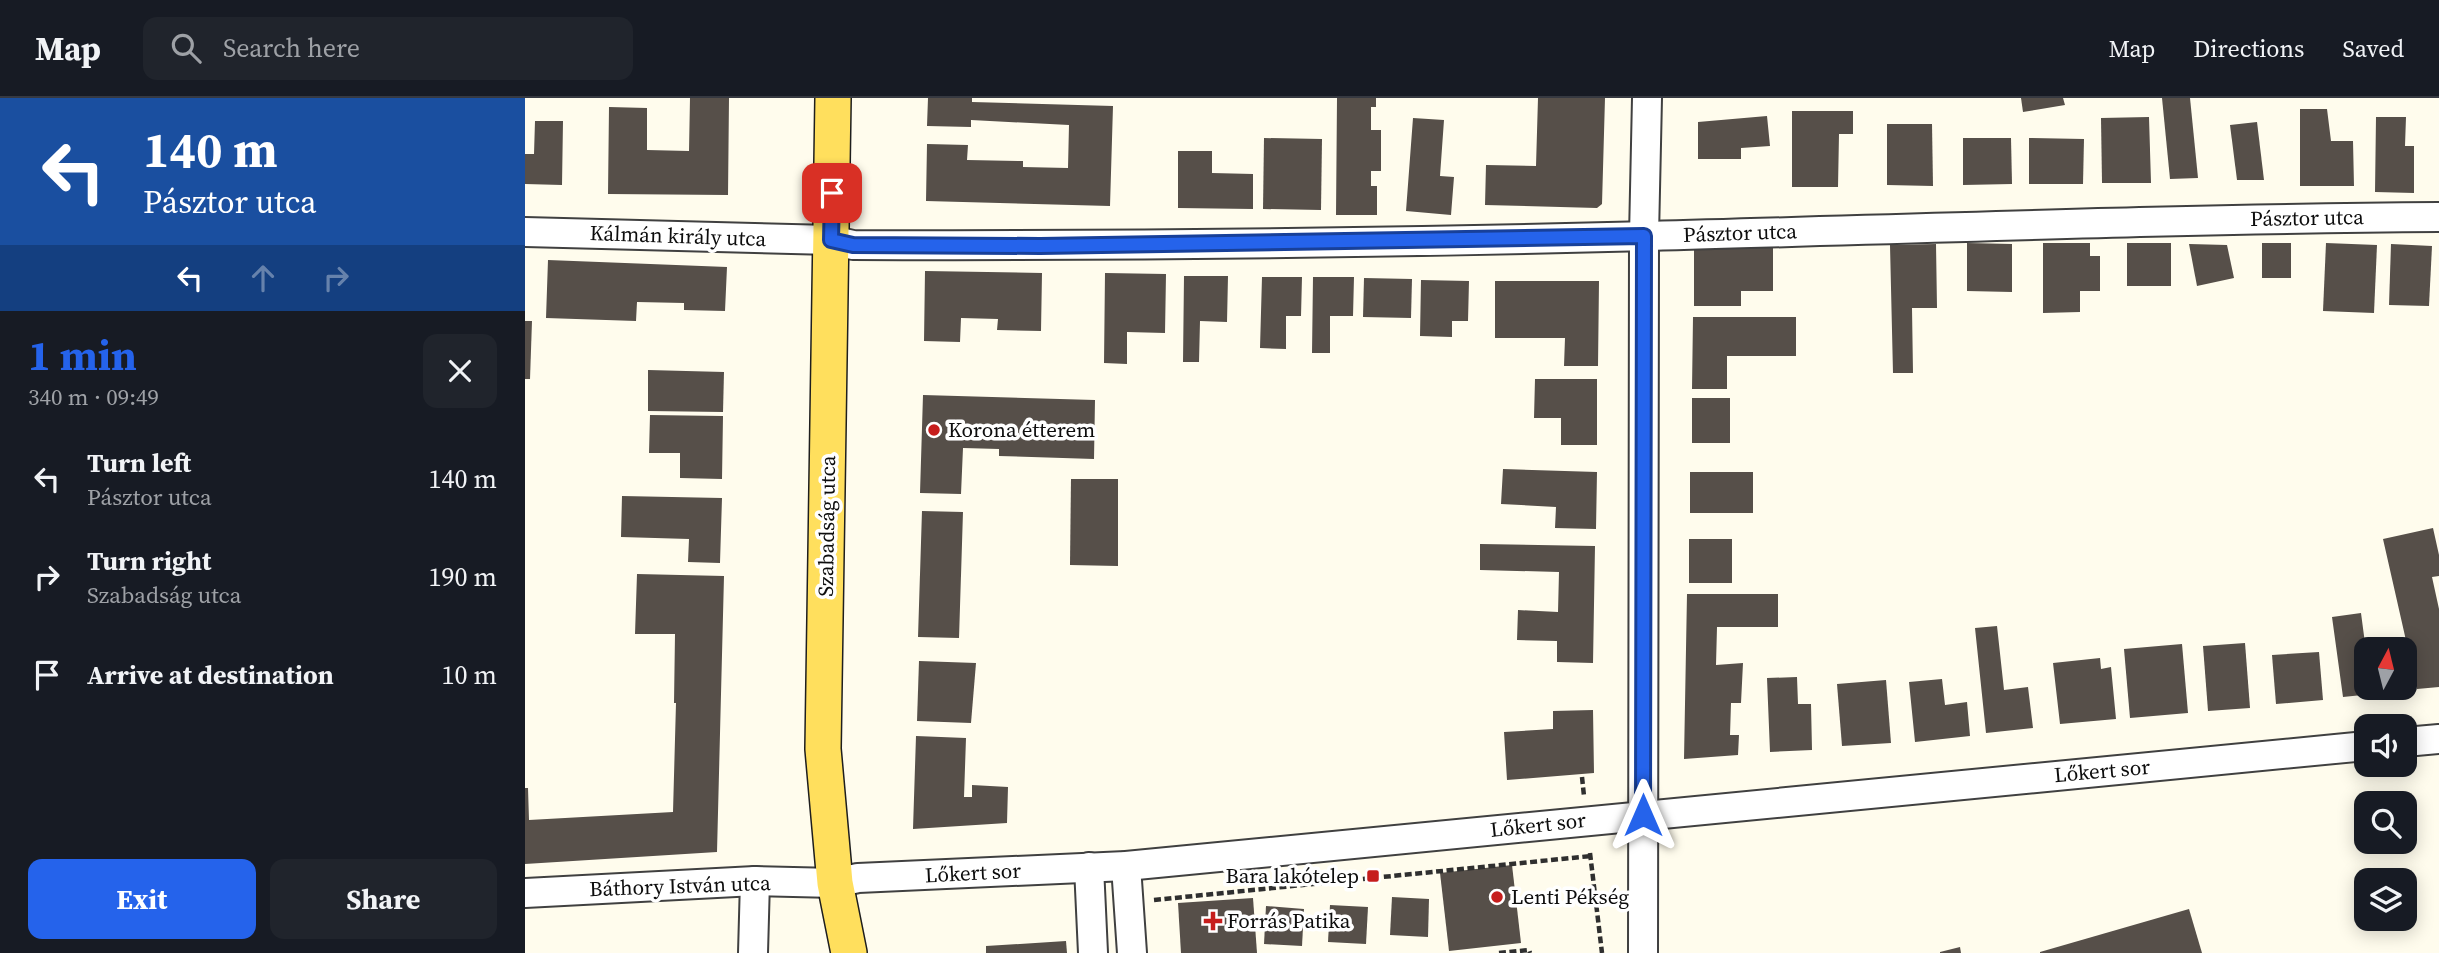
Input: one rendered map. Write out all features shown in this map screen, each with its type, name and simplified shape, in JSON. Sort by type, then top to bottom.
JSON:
[{"type":"main road","name":"Szabadság utca","points":[[833,98],[823,749],[835,883],[849,953]]},
{"type":"street","points":[[1643,953],[1644,236],[1647,98]]},
{"type":"street","name":"Pásztor utca","points":[[831,240],[853,245],[1040,246],[1644,236],[2297,218],[2439,217]]},
{"type":"street","name":"Kálmán király utca","points":[[525,232],[831,240]]},
{"type":"street","points":[[2417,741],[2439,739]]},
{"type":"street","name":"Lőkert sor","points":[[835,883],[858,878],[1126,866],[2354,747]]},
{"type":"street","points":[[1126,866],[1132,953]]},
{"type":"street","points":[[1089,867],[1093,953]]},
{"type":"street","points":[[753,953],[755,881]]},
{"type":"street","name":"Báthory István utca","points":[[525,893],[755,881],[835,883]]},
{"type":"path","points":[[1582,777],[1602,953]]},
{"type":"path","points":[[1155,900],[1591,856]]},
{"type":"path","points":[[1499,953],[1529,950],[1530,953]]},
{"type":"building","points":[[690,98],[729,98],[728,195],[608,194],[609,107],[647,108],[647,150],[689,151]]},
{"type":"building","points":[[928,98],[1113,106],[1110,206],[926,201],[927,144],[968,145],[967,160],[1023,161],[1023,167],[1068,168],[1069,125],[971,120],[971,127],[927,126]]},
{"type":"building","points":[[1337,98],[1376,98],[1376,107],[1371,107],[1371,130],[1381,130],[1381,171],[1371,171],[1371,186],[1377,186],[1377,215],[1336,215]]},
{"type":"building","points":[[1538,98],[1605,98],[1602,204],[1597,208],[1485,205],[1486,165],[1536,166]]},
{"type":"building","points":[[2021,98],[2063,98],[2065,105],[2023,112]]},
{"type":"building","points":[[2162,98],[2190,98],[2198,178],[2170,179]]},
{"type":"building","points":[[2300,109],[2327,109],[2331,141],[2353,141],[2354,186],[2300,186]]},
{"type":"building","points":[[1792,111],[1853,111],[1853,134],[1839,134],[1838,187],[1792,187]]},
{"type":"building","points":[[1767,116],[1770,146],[1741,148],[1741,159],[1698,159],[1698,122]]},
{"type":"building","points":[[2149,117],[2151,183],[2102,183],[2101,118]]},
{"type":"building","points":[[2376,117],[2406,117],[2405,146],[2414,146],[2414,193],[2375,192]]},
{"type":"building","points":[[1413,118],[1444,120],[1440,176],[1454,177],[1451,215],[1406,211]]},
{"type":"building","points":[[535,121],[563,121],[562,185],[525,184],[525,154],[534,154]]},
{"type":"building","points":[[2257,122],[2264,180],[2237,180],[2230,125]]},
{"type":"building","points":[[1887,124],[1932,124],[1933,186],[1887,185]]},
{"type":"building","points":[[1264,138],[1322,139],[1321,210],[1263,209]]},
{"type":"building","points":[[1963,138],[2011,138],[2012,184],[1963,185]]},
{"type":"building","points":[[2029,138],[2084,139],[2083,184],[2029,184]]},
{"type":"building","points":[[1178,151],[1212,151],[1212,173],[1253,174],[1253,209],[1178,208]]},
{"type":"building","points":[[1967,243],[2012,244],[2012,292],[1967,291]]},
{"type":"building","points":[[2043,243],[2090,243],[2090,256],[2100,256],[2100,291],[2080,291],[2080,312],[2043,313]]},
{"type":"building","points":[[2127,243],[2171,243],[2171,286],[2127,286]]},
{"type":"building","points":[[2262,243],[2291,243],[2291,278],[2262,278]]},
{"type":"building","points":[[2326,243],[2377,245],[2374,313],[2323,311]]},
{"type":"building","points":[[1936,244],[1937,308],[1912,308],[1913,373],[1893,373],[1890,245]]},
{"type":"building","points":[[2189,244],[2227,245],[2234,278],[2197,286]]},
{"type":"building","points":[[2391,244],[2432,246],[2429,306],[2389,305]]},
{"type":"building","points":[[1694,246],[1773,246],[1773,291],[1741,291],[1741,306],[1694,306]]},
{"type":"building","points":[[548,260],[727,267],[725,311],[684,310],[684,303],[637,302],[636,321],[546,318]]},
{"type":"building","points":[[925,271],[1042,273],[1041,331],[997,330],[998,319],[961,318],[960,342],[924,341]]},
{"type":"building","points":[[1105,273],[1166,274],[1165,333],[1127,332],[1127,364],[1104,363]]},
{"type":"building","points":[[1184,276],[1228,276],[1227,322],[1200,321],[1199,362],[1183,362]]},
{"type":"building","points":[[1262,277],[1302,277],[1301,316],[1286,316],[1286,349],[1260,348]]},
{"type":"building","points":[[1313,277],[1354,277],[1353,316],[1330,316],[1330,353],[1312,353]]},
{"type":"building","points":[[1364,278],[1412,279],[1411,318],[1363,317]]},
{"type":"building","points":[[1421,280],[1469,281],[1468,321],[1452,321],[1452,337],[1420,336]]},
{"type":"building","points":[[1495,281],[1599,281],[1598,366],[1564,366],[1565,338],[1495,338]]},
{"type":"building","points":[[1693,317],[1796,317],[1796,356],[1727,356],[1727,389],[1692,389]]},
{"type":"building","points":[[525,321],[532,321],[530,379],[525,379]]},
{"type":"building","points":[[648,370],[724,372],[723,412],[648,411]]},
{"type":"building","points":[[1535,379],[1597,379],[1597,445],[1561,445],[1561,418],[1534,418]]},
{"type":"building","points":[[923,395],[1095,400],[1094,459],[999,456],[999,449],[963,448],[961,494],[920,493]]},
{"type":"building","points":[[1692,398],[1730,398],[1730,443],[1692,443]]},
{"type":"building","points":[[650,415],[723,416],[722,479],[680,478],[680,453],[649,453]]},
{"type":"building","points":[[1503,469],[1597,472],[1596,529],[1555,528],[1556,507],[1501,504]]},
{"type":"building","points":[[1690,472],[1753,472],[1753,513],[1690,513]]},
{"type":"building","points":[[1071,479],[1118,479],[1118,566],[1070,565]]},
{"type":"building","points":[[622,496],[722,498],[720,563],[688,562],[689,539],[621,537]]},
{"type":"building","points":[[922,511],[963,512],[959,638],[918,637]]},
{"type":"building","points":[[2433,528],[2439,555],[2439,576],[2432,577],[2439,609],[2439,687],[2417,689],[2417,637],[2405,637],[2383,539]]},
{"type":"building","points":[[1689,539],[1732,539],[1732,583],[1689,583]]},
{"type":"building","points":[[1480,544],[1595,546],[1593,663],[1557,662],[1557,641],[1517,640],[1518,610],[1558,612],[1559,572],[1480,570]]},
{"type":"building","points":[[637,574],[724,576],[717,852],[525,864],[525,788],[528,788],[529,820],[673,812],[675,634],[635,634]]},
{"type":"building","points":[[1687,594],[1778,594],[1778,627],[1717,627],[1716,665],[1743,663],[1741,703],[1731,703],[1730,735],[1739,735],[1738,755],[1684,759]]},
{"type":"building","points":[[2361,613],[2364,637],[2354,637],[2354,696],[2343,697],[2332,617]]},
{"type":"building","points":[[1997,626],[2004,690],[2028,687],[2033,728],[1986,733],[1975,628]]},
{"type":"building","points":[[2245,643],[2250,708],[2208,711],[2203,646]]},
{"type":"building","points":[[2182,644],[2188,713],[2130,718],[2124,649]]},
{"type":"building","points":[[2319,652],[2323,700],[2276,704],[2272,655]]},
{"type":"building","points":[[2100,658],[2101,669],[2111,667],[2116,719],[2060,724],[2053,663]]},
{"type":"building","points":[[919,661],[976,663],[971,723],[917,721]]},
{"type":"building","points":[[1797,677],[1798,704],[1811,704],[1812,750],[1770,752],[1767,678]]},
{"type":"building","points":[[1942,679],[1945,705],[1967,702],[1970,736],[1915,742],[1909,682]]},
{"type":"building","points":[[1886,680],[1891,743],[1842,746],[1837,684]]},
{"type":"building","points":[[1593,710],[1594,773],[1507,780],[1504,732],[1553,729],[1553,711]]},
{"type":"building","points":[[916,736],[966,738],[964,797],[972,797],[972,785],[1008,787],[1007,823],[913,829]]},
{"type":"building","points":[[1512,865],[1521,943],[1449,951],[1440,873]]},
{"type":"building","points":[[1392,897],[1429,899],[1428,937],[1390,935]]},
{"type":"building","points":[[1253,898],[1257,953],[1181,953],[1178,903]]},
{"type":"building","points":[[1330,905],[1368,907],[1366,944],[1328,942]]},
{"type":"building","points":[[1266,906],[1304,909],[1302,946],[1264,944]]},
{"type":"building","points":[[2189,909],[2202,953],[2040,953],[2040,952]]},
{"type":"building","points":[[1066,941],[1067,953],[986,953],[986,946]]},
{"type":"building","points":[[1960,947],[1961,953],[1940,953],[1940,952]]},
{"type":"place","name":"Korona étterem","points":[[934,430]]},
{"type":"place","name":"Bara lakótelep","points":[[1373,876]]},
{"type":"place","name":"Lenti Pékség","points":[[1497,897]]},
{"type":"place","name":"Forrás Patika","points":[[1213,921]]},
{"type":"route","points":[[832,193],[831,240],[853,245],[1040,246],[1644,236],[1643,815]]}]
